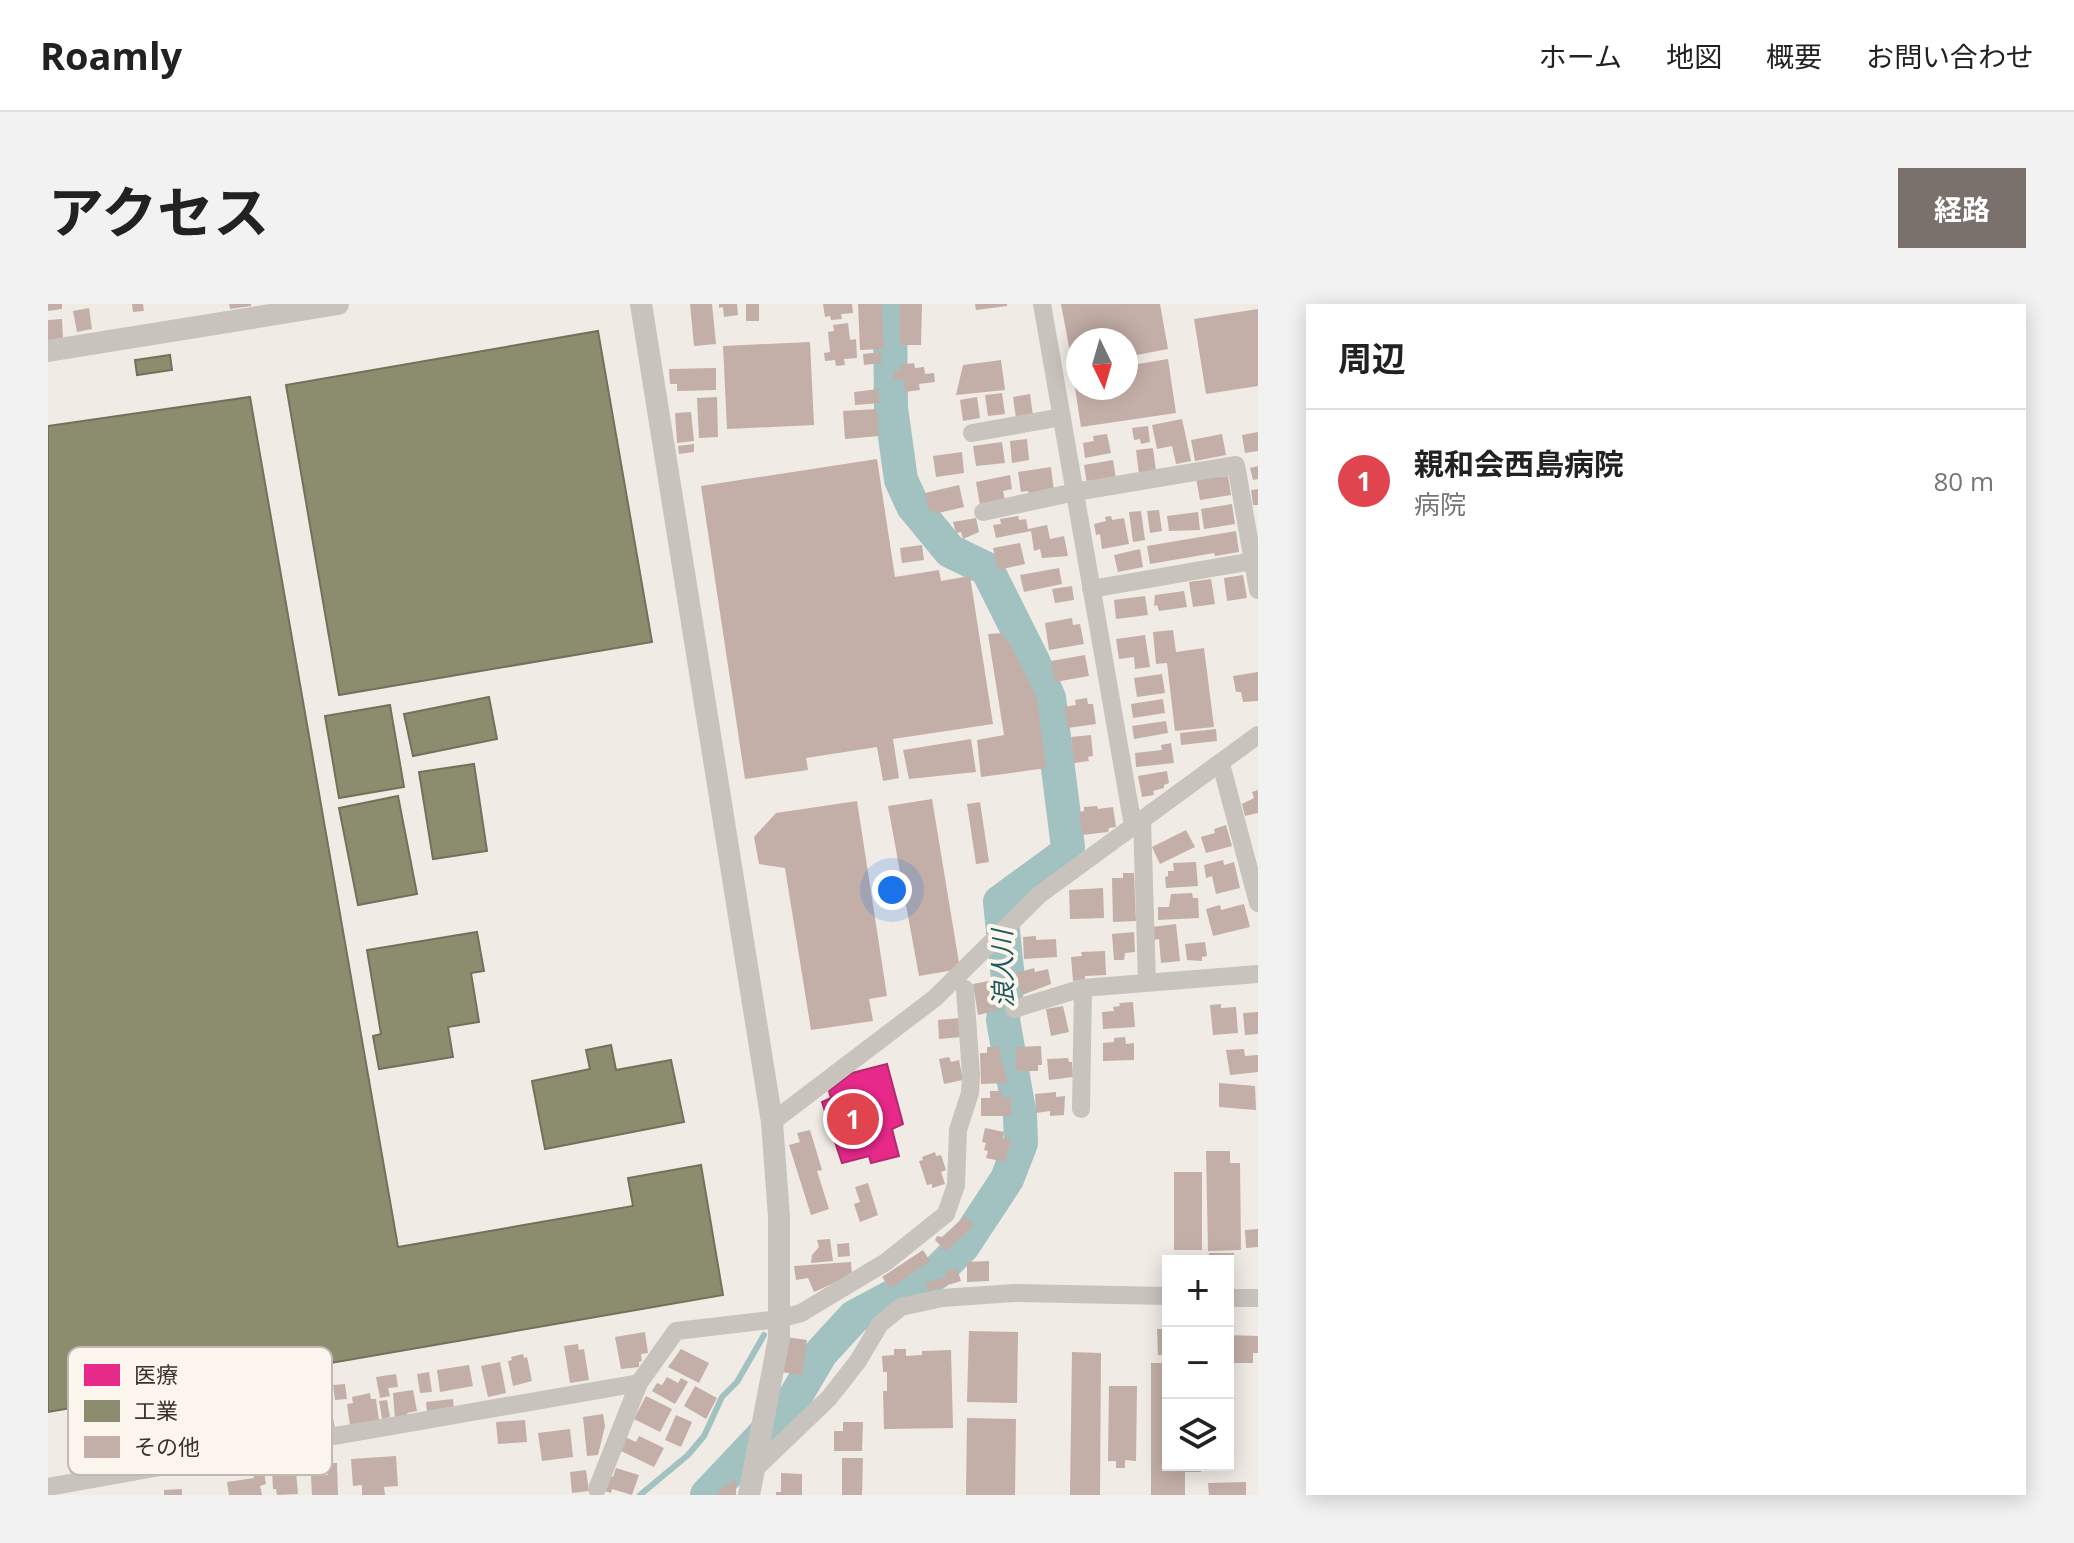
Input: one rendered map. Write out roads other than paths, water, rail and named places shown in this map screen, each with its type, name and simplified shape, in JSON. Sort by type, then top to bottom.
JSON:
[{"type":"street","points":[[48,351],[338,304]]},
{"type":"street","points":[[641,304],[772,1122],[779,1217],[779,1338],[749,1495]]},
{"type":"street","points":[[1042,304],[1091,589],[1137,823],[1147,982]]},
{"type":"street","points":[[972,433],[1062,417]]},
{"type":"street","points":[[983,512],[1075,492],[1236,465],[1252,518],[1253,561],[1258,590]]},
{"type":"street","points":[[1091,589],[1253,561]]},
{"type":"street","points":[[772,1122],[935,998],[1039,895],[1258,735]]},
{"type":"street","points":[[1221,764],[1258,903]]},
{"type":"street","points":[[1014,1009],[1083,988],[1258,974]]},
{"type":"street","points":[[1081,1109],[1083,988]]},
{"type":"street","points":[[597,1489],[639,1383],[676,1331],[779,1319],[801,1313],[886,1262],[946,1214],[956,1185],[958,1130],[970,1093],[965,989]]},
{"type":"street","points":[[755,1463],[829,1398],[858,1361],[880,1324],[901,1307],[942,1298],[1014,1293],[1162,1296]]},
{"type":"street","points":[[1234,1298],[1258,1298]]},
{"type":"street","points":[[332,1437],[639,1383]]},
{"type":"street","points":[[48,1487],[115,1475]]},
{"type":"waterway","name":"浪人川","points":[[707,1495],[788,1409],[821,1353],[854,1317],[936,1273],[963,1246],[1007,1179],[1021,1143],[1020,1116],[1003,1020],[1008,979],[1000,902],[1063,856],[1068,847],[1049,698],[1032,659],[987,569],[950,551],[913,506],[901,480],[891,408],[890,304]]},
{"type":"waterway","points":[[640,1495],[688,1455],[704,1436],[722,1397],[737,1382],[764,1335]]},
{"type":"place","name":"親和会西島病院","points":[[853,1119]]}]
